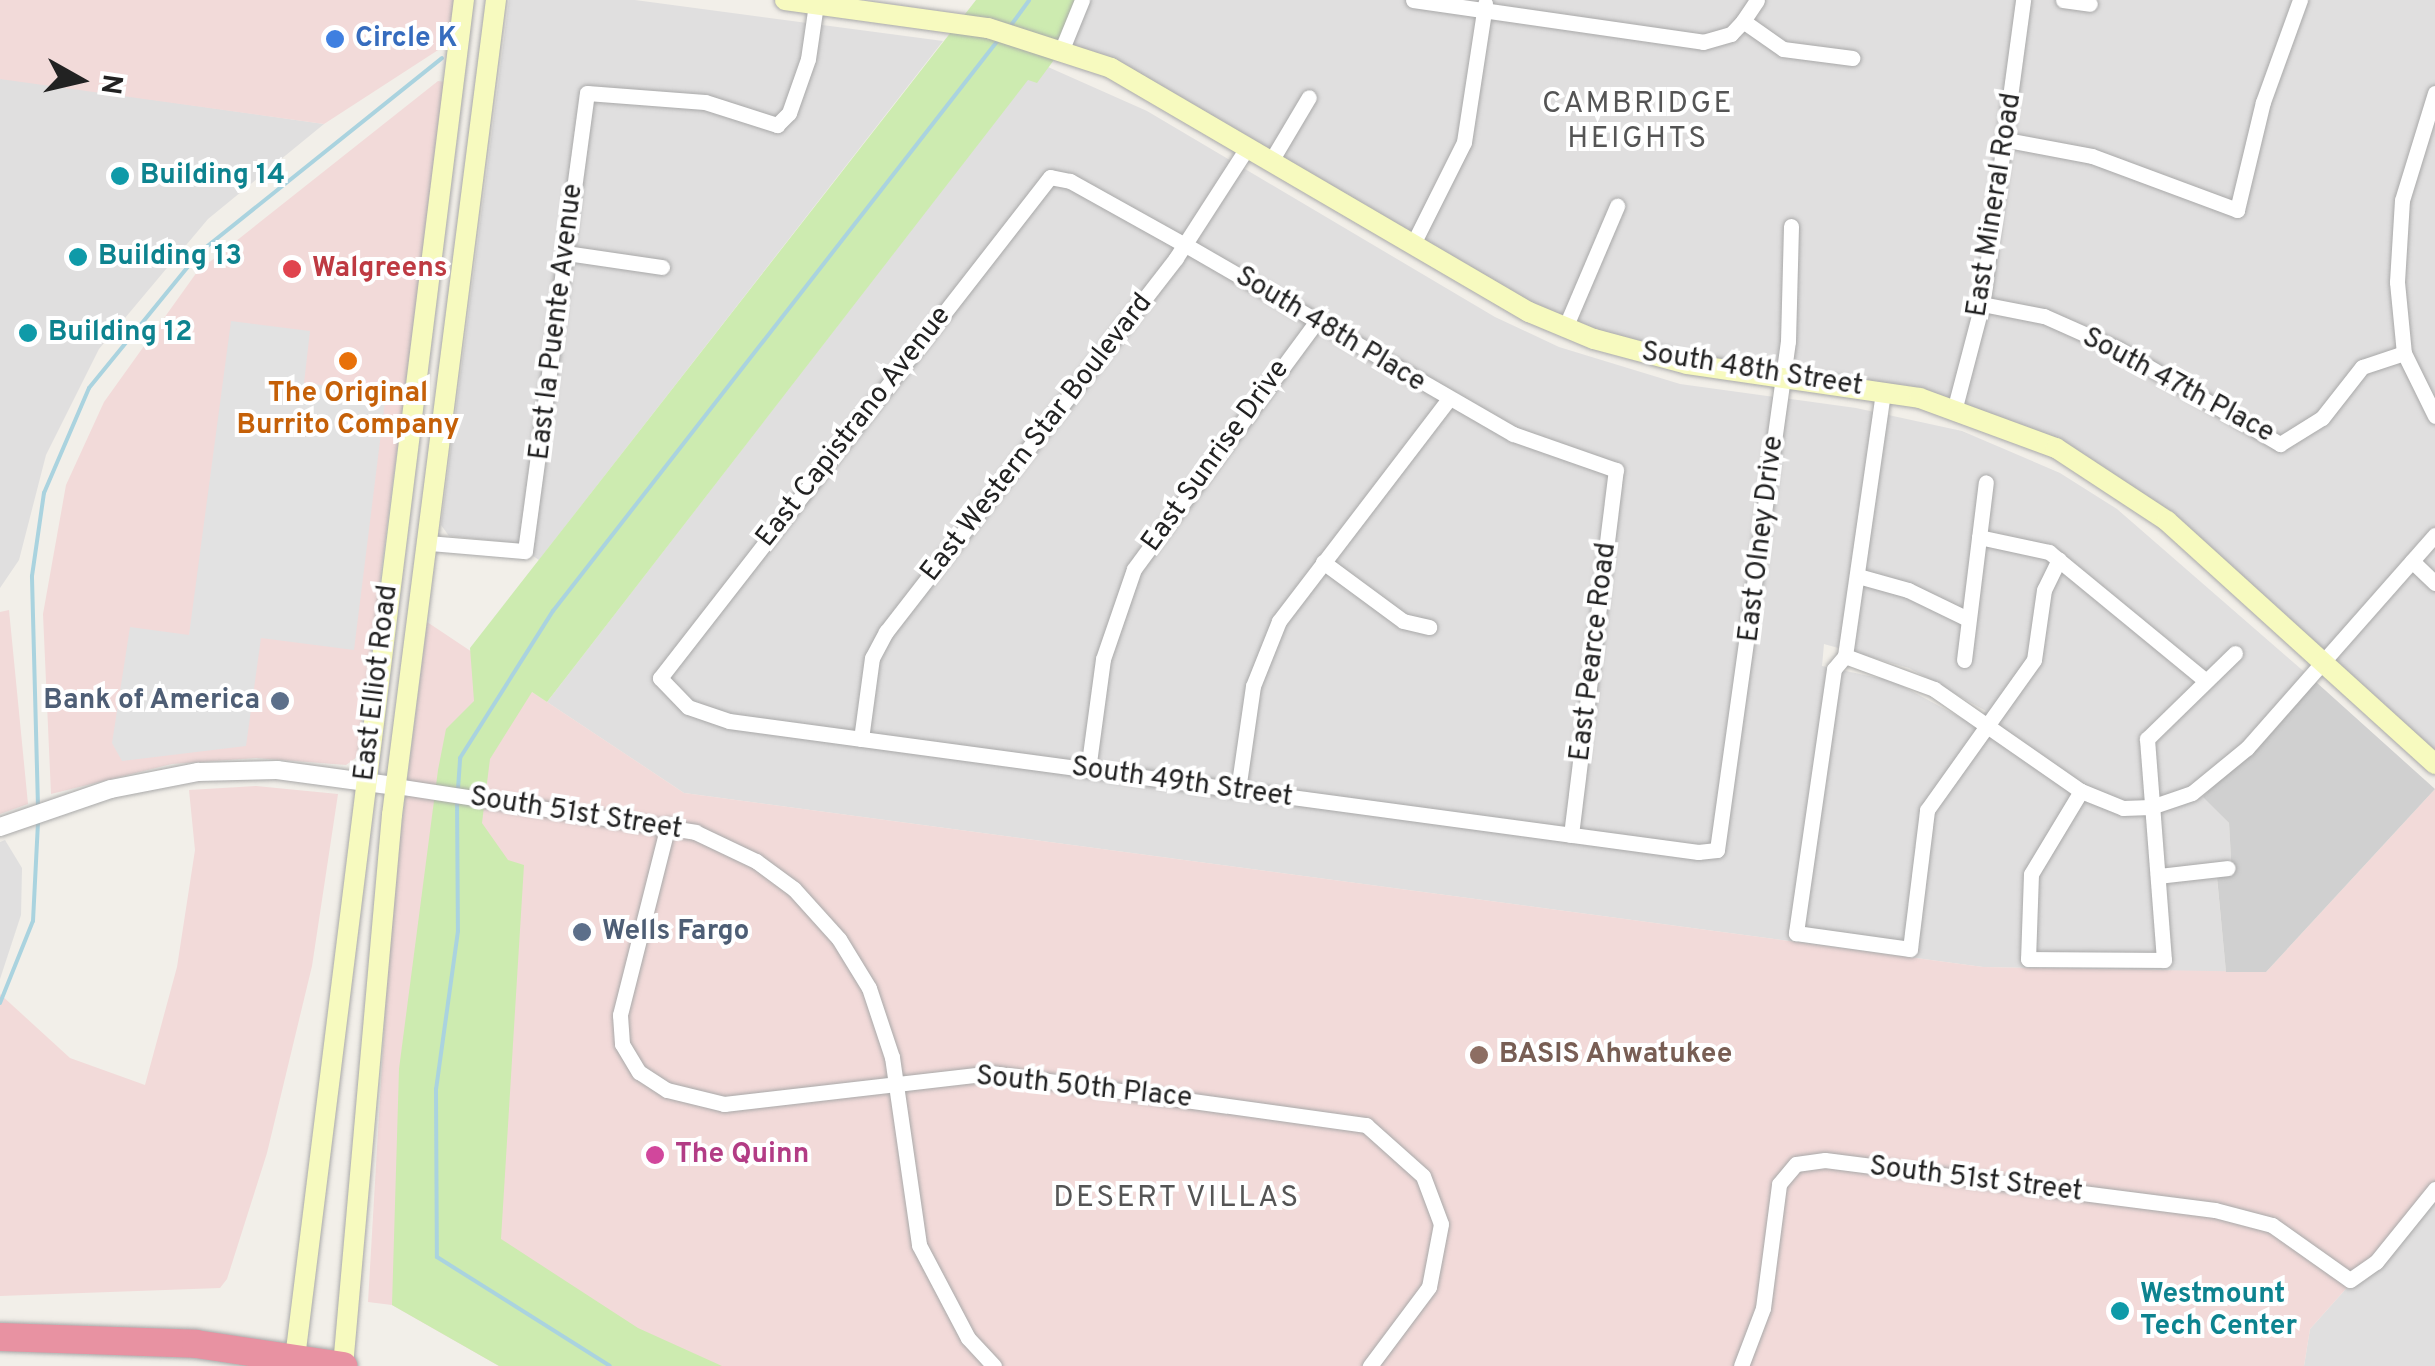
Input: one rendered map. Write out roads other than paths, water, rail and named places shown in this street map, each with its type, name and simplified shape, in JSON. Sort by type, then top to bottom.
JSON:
[{"type":"highway","points":[[0,1337],[151,1340],[343,1366]]},
{"type":"main road","name":"East Elliot Road","points":[[295,1361],[464,0]]},
{"type":"main road","name":"East Elliot Road","points":[[343,1366],[396,786],[496,0]]},
{"type":"main road","name":"South 48th Street","points":[[785,0],[988,28],[1032,39],[1111,68],[1412,244],[1565,328],[1639,354],[1883,391],[1956,408],[2056,448],[2132,494],[2435,764]]},
{"type":"main road","points":[[423,324],[453,328]]},
{"type":"street","points":[[1062,49],[1082,0]]},
{"type":"street","points":[[1413,0],[1485,5],[1703,42],[1731,34],[1757,0]]},
{"type":"street","name":"East Mineral Road","points":[[1956,408],[1982,304],[2023,0]]},
{"type":"street","points":[[2063,0],[2090,4]]},
{"type":"street","points":[[2007,140],[2092,156],[2236,210],[2263,102],[2300,0]]},
{"type":"street","name":"East la Puente Avenue","points":[[429,544],[525,551],[588,93],[704,102],[777,125],[788,113],[808,60],[816,4]]},
{"type":"street","points":[[1412,244],[1464,142],[1485,5]]},
{"type":"street","points":[[1743,22],[1783,50],[1852,58]]},
{"type":"street","points":[[2435,93],[2402,200],[2397,282],[2404,353],[2435,416]]},
{"type":"street","points":[[1270,162],[1309,97]]},
{"type":"street","name":"East Western Star Boulevard","points":[[861,739],[872,658],[886,632],[1186,244],[1246,148]]},
{"type":"street","name":"South 48th Place","points":[[1050,177],[1070,181],[1186,244],[1448,400],[1513,434],[1616,470]]},
{"type":"street","name":"East Capistrano Avenue","points":[[660,678],[1050,177]]},
{"type":"street","points":[[1565,328],[1617,206]]},
{"type":"street","name":"East Olney Drive","points":[[1718,850],[1783,378],[1791,226]]},
{"type":"street","points":[[566,253],[662,267]]},
{"type":"street","name":"South 47th Place","points":[[1982,304],[2044,316],[2118,349],[2280,444],[2322,418],[2362,366],[2404,353]]},
{"type":"street","name":"East Sunrise Drive","points":[[1088,770],[1102,660],[1134,569],[1316,322]]},
{"type":"street","points":[[1883,391],[1858,576],[1845,656],[1834,669],[1796,933],[1910,949],[1926,810],[2034,660],[2044,590],[2059,559]]},
{"type":"street","points":[[1238,790],[1262,653],[1323,562],[1448,400]]},
{"type":"street","name":"East Pearce Road","points":[[1571,834],[1616,470]]},
{"type":"street","points":[[1964,660],[1986,482]]},
{"type":"street","points":[[1845,656],[1908,676],[1988,724],[2081,790],[2123,808],[2151,807],[2192,793],[2247,748],[2435,534]]},
{"type":"street","points":[[1979,536],[2033,544],[2059,559],[2205,680]]},
{"type":"street","points":[[2412,561],[2435,583]]},
{"type":"street","points":[[1323,562],[1403,621],[1429,627]]},
{"type":"street","points":[[1858,576],[1908,590],[1968,619]]},
{"type":"street","points":[[2081,790],[2031,874],[2028,959],[2164,960],[2148,739],[2235,653]]},
{"type":"street","name":"South 49th Street","points":[[660,678],[688,707],[709,716],[1238,790],[1718,850]]},
{"type":"street","name":"South 51st Street","points":[[0,827],[136,782],[198,772],[277,770],[668,825],[756,861],[825,920],[870,988],[897,1089],[918,1245],[968,1338],[994,1366]]},
{"type":"street","name":"South 50th Place","points":[[668,825],[620,1015],[622,1044],[638,1072],[667,1090],[724,1104],[897,1089],[991,1073],[1123,1088],[1366,1125],[1406,1154],[1434,1195],[1440,1248],[1430,1287],[1370,1366]]},
{"type":"street","points":[[2158,876],[2228,868]]},
{"type":"street","name":"South 51st Street","points":[[1741,1366],[1762,1308],[1779,1184],[1796,1164],[1811,1160],[2215,1210],[2272,1225],[2350,1280],[2376,1262],[2435,1189]]},
{"type":"waterway","points":[[1009,28],[1029,0]]},
{"type":"waterway","points":[[458,789],[460,758],[553,611],[999,39]]},
{"type":"waterway","points":[[38,807],[32,576],[44,493],[89,388],[200,252],[442,58]]},
{"type":"waterway","points":[[457,798],[458,931],[436,1089],[437,1257],[610,1366]]},
{"type":"waterway","points":[[0,1003],[33,921],[38,821]]},
{"type":"place","name":"Circle K","points":[[335,39]]},
{"type":"place","name":"Building 14","points":[[120,176]]},
{"type":"place","name":"Building 13","points":[[78,257]]},
{"type":"place","name":"Walgreens","points":[[292,269]]},
{"type":"place","name":"Building 12","points":[[28,333]]},
{"type":"place","name":"The Original Burrito Company","points":[[348,361]]},
{"type":"place","name":"Bank of America","points":[[280,701]]},
{"type":"place","name":"Wells Fargo","points":[[582,932]]},
{"type":"place","name":"BASIS Ahwatukee","points":[[1479,1055]]},
{"type":"place","name":"The Quinn","points":[[655,1155]]},
{"type":"place","name":"Westmount Tech Center","points":[[2120,1311]]},
{"type":"district","name":"CAMBRIDGE HEIGHTS","points":[[1638,122]]},
{"type":"district","name":"DESERT VILLAS","points":[[1177,1199]]}]
